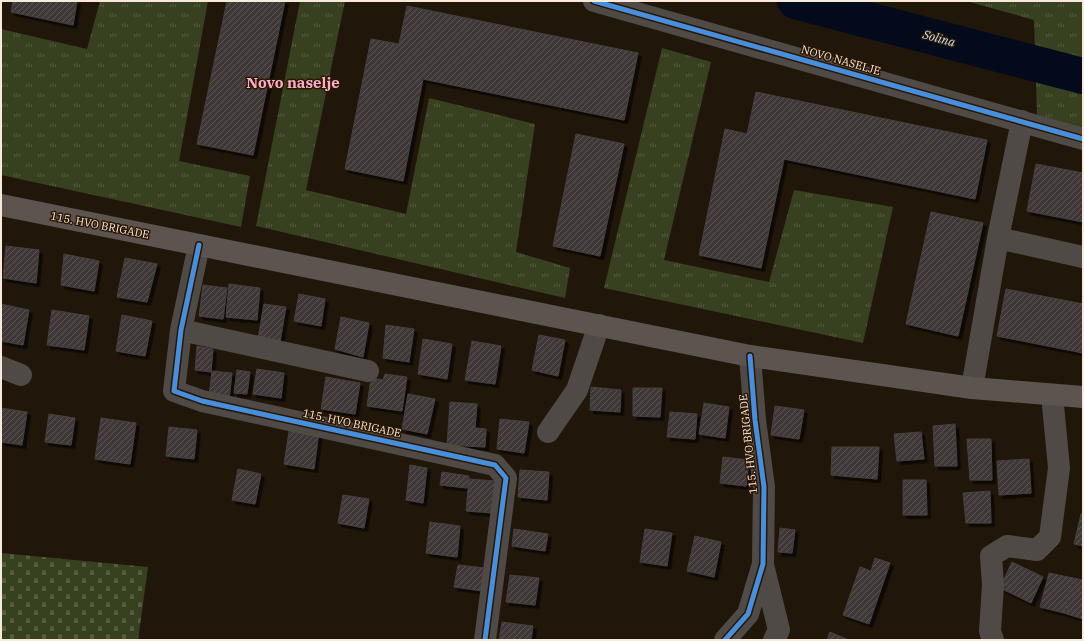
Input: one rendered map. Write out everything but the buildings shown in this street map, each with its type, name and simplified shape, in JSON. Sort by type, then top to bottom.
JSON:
[{"type":"main road","name":"115. HVO BRIGADE","points":[[1,205],[750,356],[972,388],[1083,397]]},
{"type":"street","name":"NOVO NASELJE","points":[[594,1],[1083,139]]},
{"type":"street","points":[[972,388],[998,238],[1022,121]]},
{"type":"street","points":[[998,238],[1083,257]]},
{"type":"street","name":"115. HVO BRIGADE","points":[[199,245],[181,330],[174,392],[202,401],[495,464],[506,478],[485,640]]},
{"type":"street","points":[[548,432],[577,390],[599,325]]},
{"type":"street","points":[[181,330],[368,371]]},
{"type":"street","name":"115. HVO BRIGADE","points":[[750,356],[755,420],[764,487],[763,564],[781,637]]},
{"type":"street","points":[[1,367],[21,375]]},
{"type":"street","points":[[993,640],[990,631],[993,585],[991,556],[1007,546],[1036,550],[1050,537],[1060,468],[1052,395]]},
{"type":"street","name":"115. HVO BRIGADE","points":[[725,640],[748,614],[763,564]]},
{"type":"green space","points":[[100,1],[208,1],[179,161],[250,176],[241,227],[1,175],[1,29],[87,49]]},
{"type":"green space","points":[[300,1],[345,1],[306,190],[406,214],[429,98],[535,124],[516,252],[570,268],[565,298],[256,226]]},
{"type":"green space","points":[[966,1],[1083,1],[1083,129],[1037,115],[1034,20]]},
{"type":"green space","points":[[662,48],[711,62],[664,260],[769,282],[794,190],[893,207],[863,343],[604,288]]},
{"type":"green space","points":[[1,553],[148,567],[138,640],[1,640]]},
{"type":"waterway","name":"Solina","points":[[795,1],[1083,76]]},
{"type":"cycle path","points":[[594,1],[1083,139]]},
{"type":"cycle path","points":[[199,245],[181,330],[174,391],[202,401],[495,465],[506,478],[485,640]]},
{"type":"cycle path","points":[[725,640],[748,614],[763,564],[764,487],[755,420],[750,356]]},
{"type":"district","name":"Novo naselje","points":[[293,82]]}]
